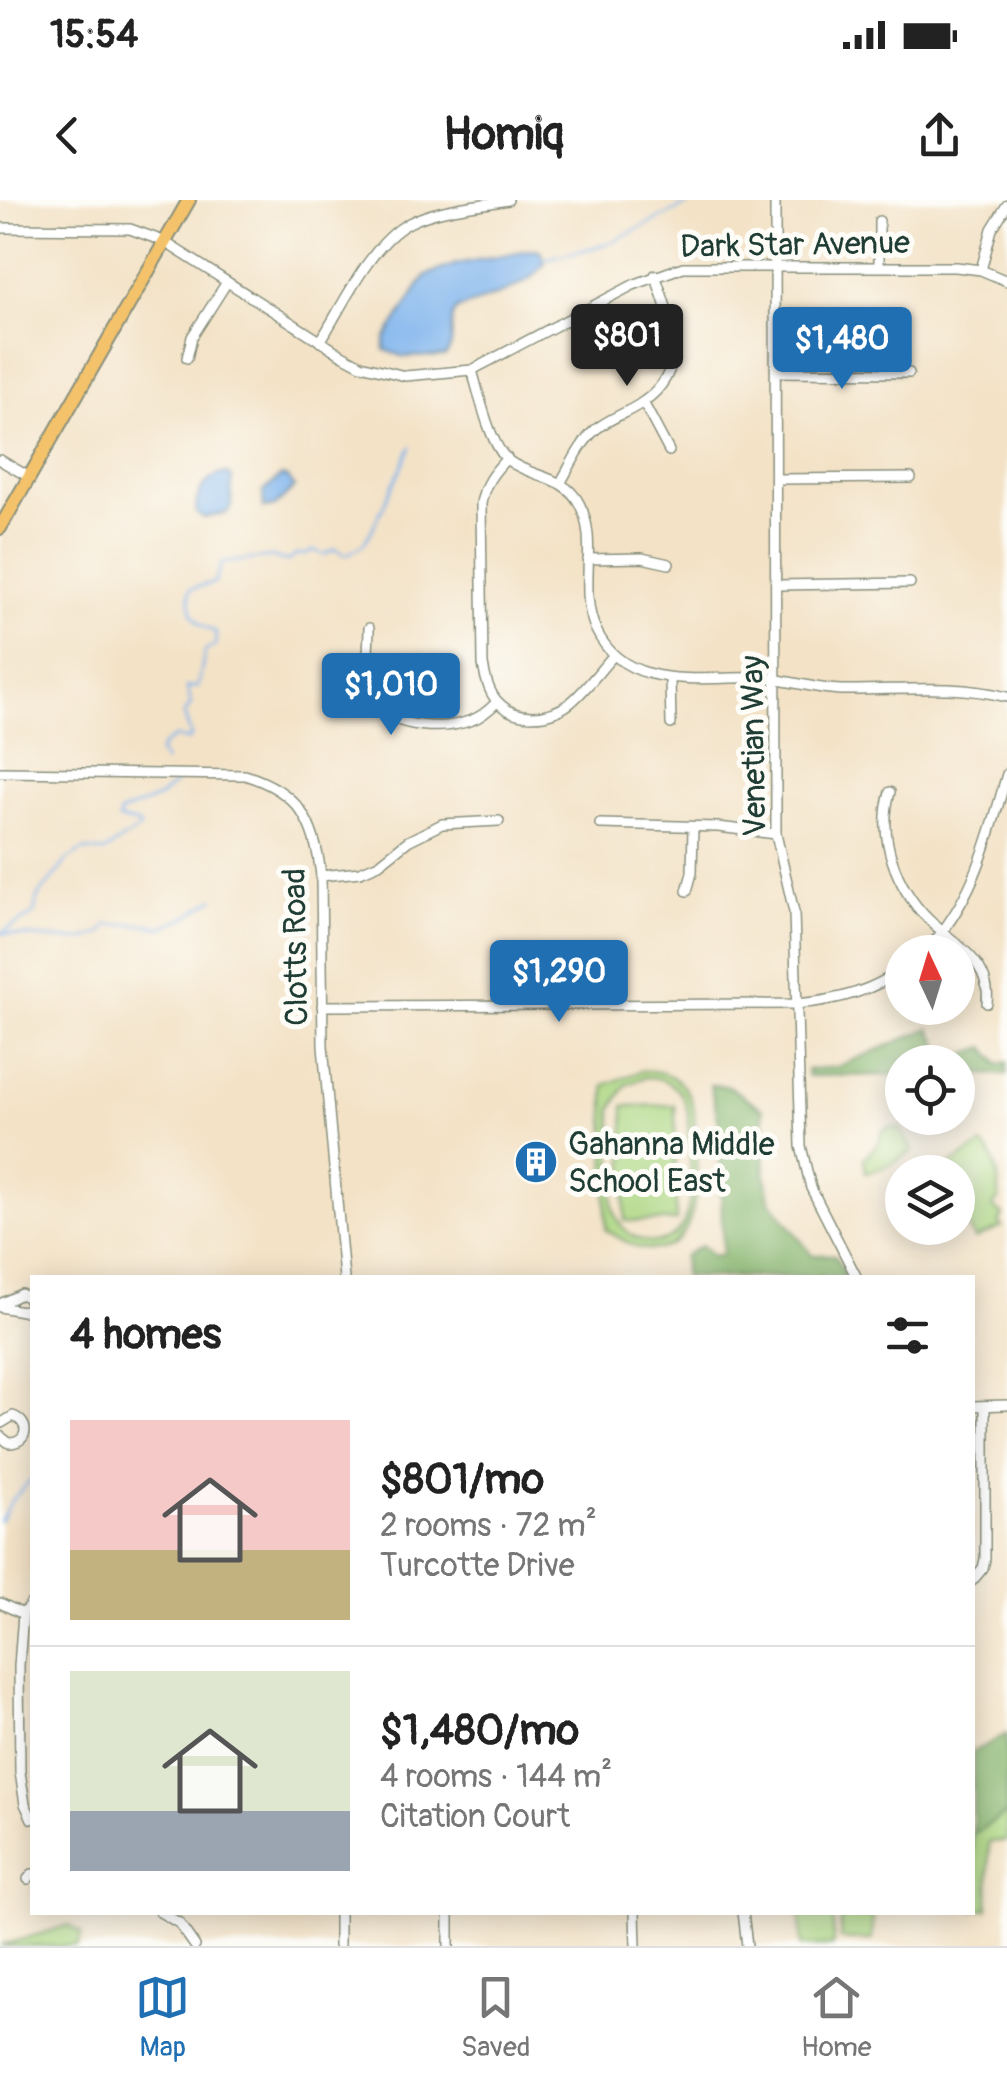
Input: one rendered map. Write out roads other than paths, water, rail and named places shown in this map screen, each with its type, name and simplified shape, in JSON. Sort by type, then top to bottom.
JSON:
[{"type":"highway","points":[[0,528],[189,200]]},
{"type":"street","points":[[320,342],[390,236],[411,222],[473,203],[508,200]]},
{"type":"street","name":"Venetian Way","points":[[775,200],[776,834],[794,912],[803,1156],[811,1188],[855,1275]]},
{"type":"street","points":[[980,270],[992,228],[1007,205]]},
{"type":"street","points":[[879,220],[880,266]]},
{"type":"street","name":"Dark Star Avenue","points":[[0,228],[130,228],[163,241],[361,364],[387,373],[424,376],[472,370],[654,275],[694,266],[980,270],[1007,281]]},
{"type":"street","points":[[561,482],[592,433],[663,385],[672,365],[675,346],[671,320],[654,275]]},
{"type":"street","points":[[187,358],[192,337],[226,282]]},
{"type":"street","points":[[472,370],[490,426],[506,458],[561,482],[578,501],[586,524],[587,596],[595,628],[613,656],[640,672],[670,679],[776,680],[806,688],[958,688],[1007,698]]},
{"type":"street","points":[[776,372],[909,373]]},
{"type":"street","points":[[643,402],[670,451]]},
{"type":"street","points":[[506,458],[492,474],[481,504],[483,664],[487,684],[497,702],[511,712],[528,717],[550,714],[570,703],[613,656]]},
{"type":"street","points":[[0,460],[29,477]]},
{"type":"street","points":[[776,479],[910,478]]},
{"type":"street","points":[[588,559],[642,558],[670,564]]},
{"type":"street","points":[[777,585],[910,582]]},
{"type":"street","points":[[369,628],[368,672],[375,701],[401,722],[457,724],[474,720],[497,702]]},
{"type":"street","points":[[670,679],[671,724]]},
{"type":"street","name":"Clotts Road","points":[[0,772],[245,775],[279,789],[304,814],[318,852],[321,876],[322,1006],[330,1151],[344,1275]]},
{"type":"street","points":[[940,935],[959,912],[986,850],[1007,774]]},
{"type":"street","points":[[890,792],[885,809],[890,855],[912,901],[978,964],[986,977],[988,1003]]},
{"type":"street","points":[[321,876],[360,872],[442,824],[498,821]]},
{"type":"street","points":[[600,824],[776,834]]},
{"type":"street","points":[[687,891],[692,874],[693,827]]},
{"type":"street","points":[[322,1006],[796,1004],[826,1002],[885,978]]},
{"type":"street","points":[[975,1406],[1007,1405]]},
{"type":"street","points":[[975,1577],[983,1568],[986,1549],[985,1406]]},
{"type":"street","points":[[0,1424],[13,1416],[22,1420],[26,1428],[24,1437],[13,1444],[0,1436]]},
{"type":"street","points":[[0,1603],[23,1614]]},
{"type":"street","points":[[30,1605],[23,1614],[20,1632],[20,1772],[30,1815]]},
{"type":"street","points":[[165,1915],[179,1923],[195,1946]]},
{"type":"street","points":[[179,1923],[186,1915]]},
{"type":"street","points":[[339,1915],[339,1946]]},
{"type":"street","points":[[449,1915],[449,1946]]},
{"type":"street","points":[[635,1915],[636,1946]]},
{"type":"street","points":[[743,1915],[747,1946]]},
{"type":"water","points":[[540,250],[545,263],[528,280],[457,309],[451,345],[445,356],[404,357],[385,350],[385,339],[426,275],[457,264]]},
{"type":"water","points":[[226,473],[232,477],[227,513],[204,518],[197,514],[197,500],[203,488]]},
{"type":"water","points":[[281,476],[295,487],[275,506],[264,508],[263,492]]},
{"type":"waterway","points":[[544,259],[605,245],[697,200]]},
{"type":"waterway","points":[[165,761],[159,753],[162,746],[174,737],[189,740],[191,736],[184,714],[191,705],[187,687],[198,687],[205,651],[215,646],[216,632],[194,616],[190,589],[215,582],[222,563],[272,557],[288,561],[314,550],[324,555],[335,549],[346,555],[363,545],[411,447]]},
{"type":"waterway","points":[[3,932],[34,914],[37,898],[68,859],[83,850],[104,852],[140,828],[137,823],[119,820],[120,813],[160,797],[180,778]]},
{"type":"waterway","points":[[0,933],[79,940],[102,934],[107,925],[161,928],[215,898]]},
{"type":"waterway","points":[[0,1521],[12,1500],[30,1481]]},
{"type":"place","name":"Gahanna Middle School East","points":[[536,1162]]}]
